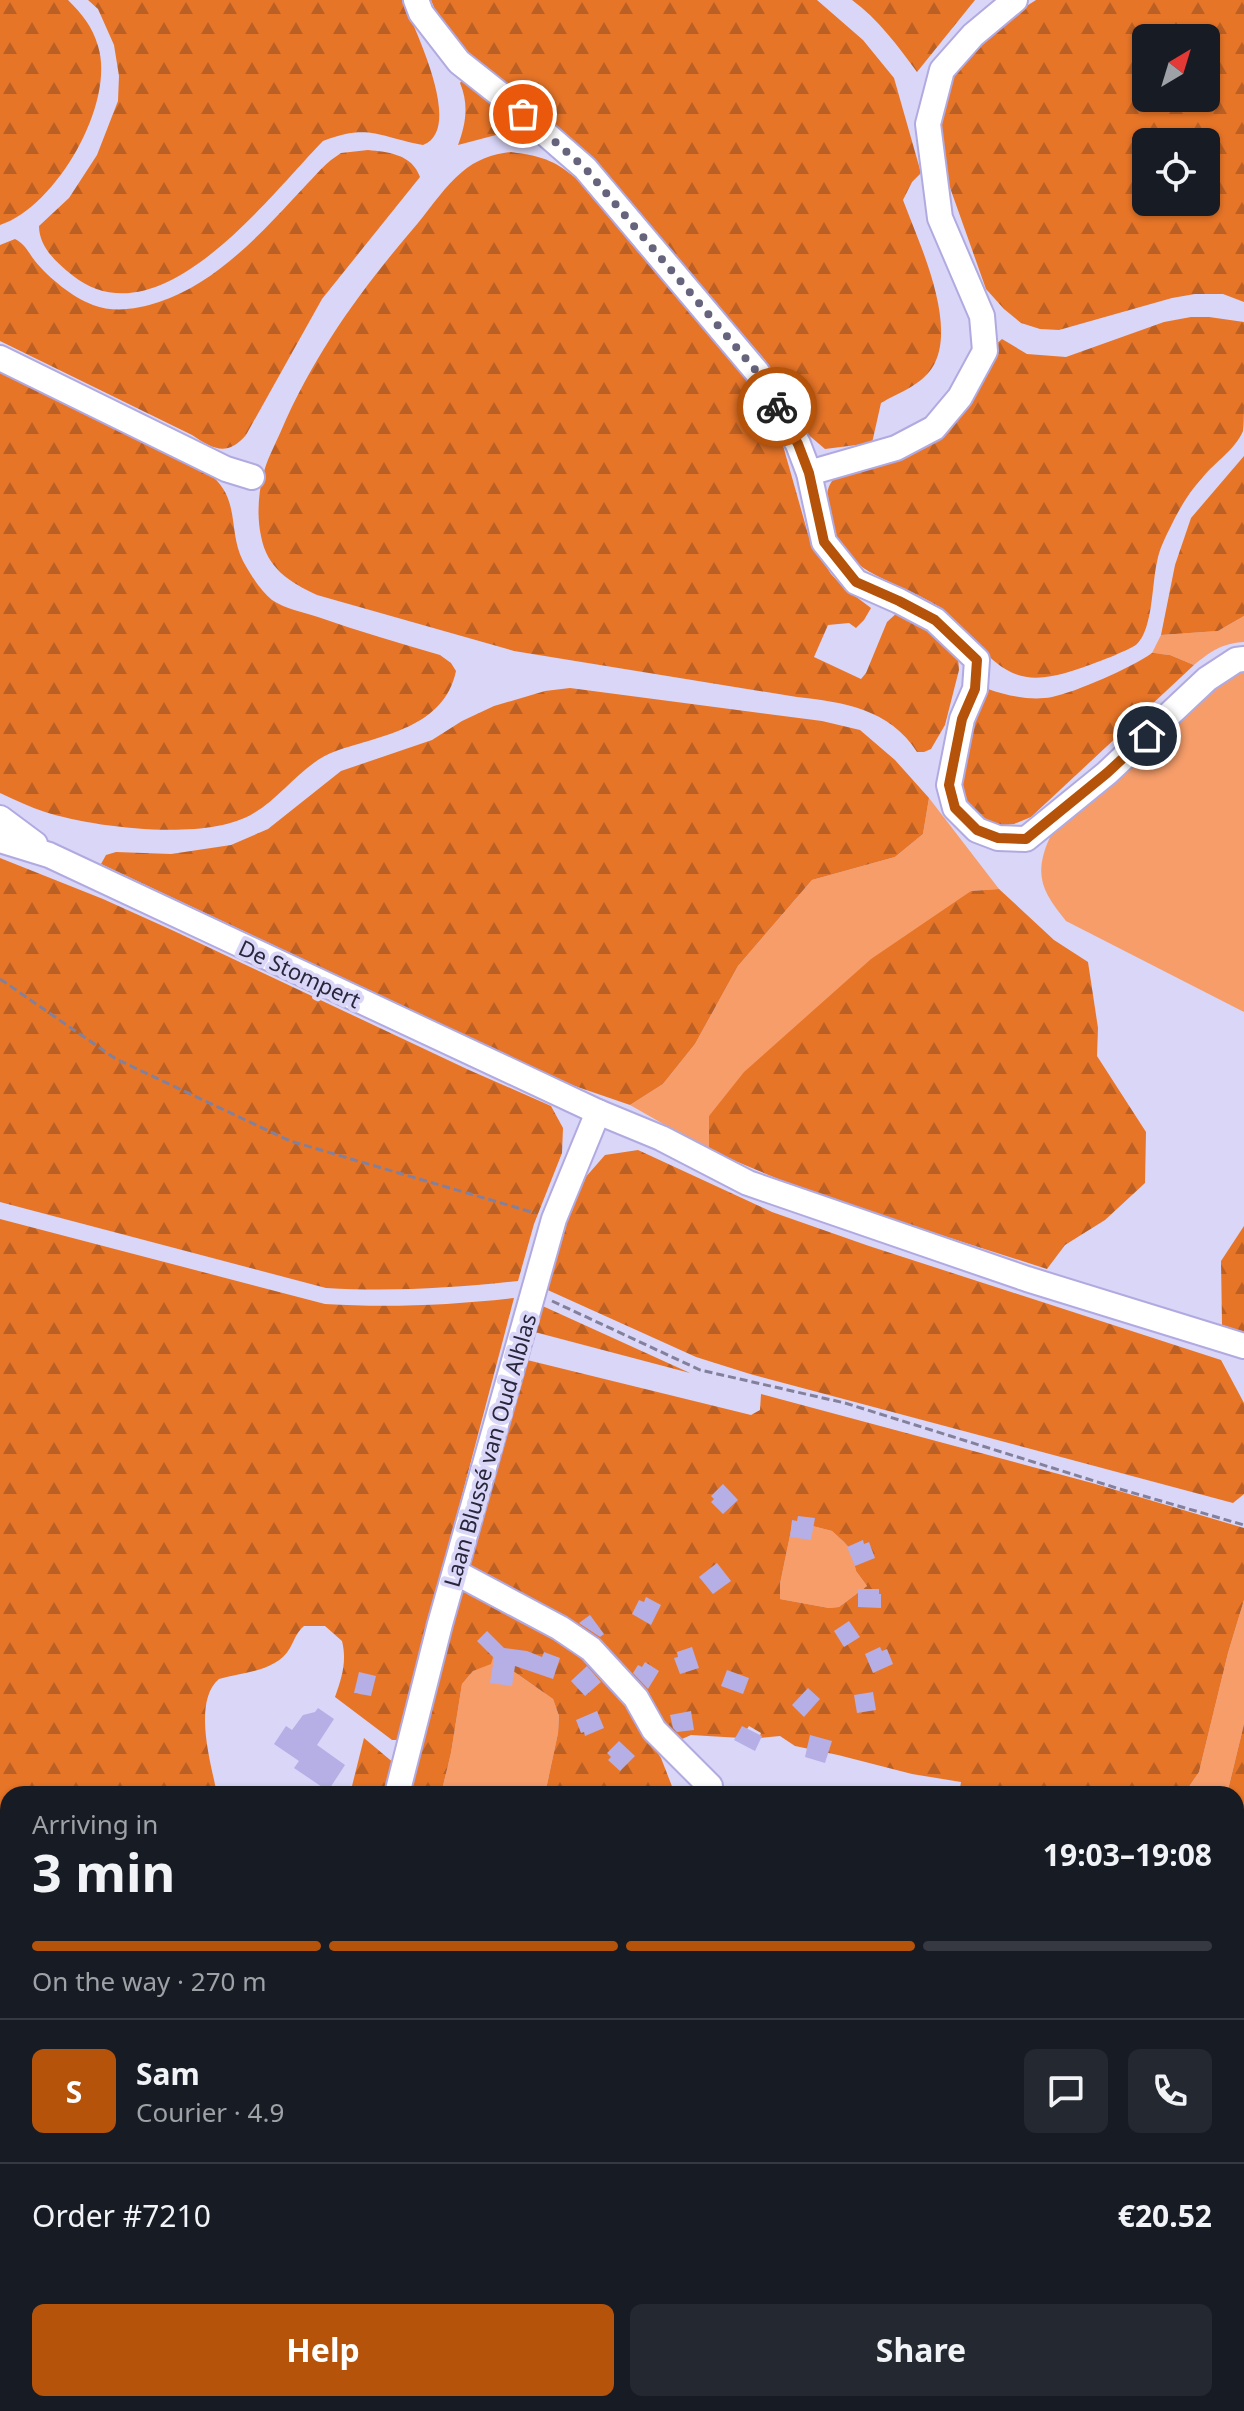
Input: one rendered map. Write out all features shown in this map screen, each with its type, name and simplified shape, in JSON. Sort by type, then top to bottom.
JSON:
[{"type":"street","points":[[416,0],[421,13],[459,62],[585,168],[757,372],[798,444],[809,473],[824,542],[856,582],[935,620],[977,660],[975,689],[962,719],[949,785],[955,808],[977,830],[998,838],[1026,839],[1107,773],[1207,679],[1236,660],[1244,659]]},
{"type":"street","points":[[809,473],[896,448],[934,428],[960,397],[985,351],[982,316],[940,218],[928,124],[942,70],[973,35],[1015,0]]},
{"type":"street","points":[[0,358],[226,469],[252,477]]},
{"type":"street","points":[[0,818],[49,855]]},
{"type":"street","name":"De Stompert","points":[[0,840],[49,855],[598,1112],[661,1138],[748,1183],[1027,1279],[1244,1346]]},
{"type":"street","name":"Laan Blussé van Oud Alblas","points":[[399,1786],[455,1572],[554,1219],[598,1112]]},
{"type":"street","points":[[455,1572],[560,1628],[591,1649],[636,1698],[654,1730],[710,1786]]},
{"type":"path","points":[[0,979],[116,1059],[290,1141],[554,1219]]},
{"type":"path","points":[[534,1293],[700,1370],[845,1403],[1244,1525]]},
{"type":"shaded area","points":[[1244,616],[1244,642],[1217,649],[1194,665],[1170,655],[1152,653],[1161,635],[1218,631]]},
{"type":"shaded area","points":[[1244,670],[1244,1012],[1066,921],[1051,901],[1041,872],[1050,837],[1205,692]]},
{"type":"shaded area","points":[[929,798],[999,889],[971,891],[709,1116],[709,1150],[630,1105],[663,1084],[695,1044],[738,966],[812,880],[895,857],[923,834]]},
{"type":"shaded area","points":[[793,1521],[832,1531],[851,1550],[856,1571],[867,1586],[839,1607],[780,1599],[780,1584]]},
{"type":"shaded area","points":[[1244,1600],[1244,1724],[1229,1786],[1189,1786],[1199,1772]]},
{"type":"shaded area","points":[[494,1653],[513,1671],[553,1699],[559,1716],[558,1733],[547,1786],[443,1786],[462,1684],[473,1671],[486,1664]]},
{"type":"green space","points":[[0,0],[68,0],[93,32],[101,69],[90,123],[77,150],[41,197],[21,214],[0,225]]},
{"type":"green space","points":[[88,0],[403,0],[433,77],[439,120],[435,135],[423,145],[363,132],[323,141],[243,226],[210,255],[175,278],[140,291],[106,292],[72,275],[60,265],[45,247],[39,226],[69,198],[97,155],[118,101],[119,76],[114,45],[98,9]]},
{"type":"green space","points":[[431,0],[817,0],[863,40],[894,78],[921,173],[912,182],[903,200],[934,284],[941,330],[939,350],[932,368],[915,384],[881,403],[872,443],[825,449],[804,431],[765,360],[667,247],[556,128],[533,106],[458,48],[440,22]]},
{"type":"green space","points":[[852,0],[975,0],[917,72],[879,24]]},
{"type":"green space","points":[[1036,0],[1244,0],[1244,302],[1223,294],[1195,294],[1059,330],[1040,329],[1021,323],[1004,309],[986,289],[937,151],[944,84],[959,63],[1008,18]]},
{"type":"green space","points":[[464,78],[525,132],[523,136],[496,135],[458,145],[465,114],[460,83]]},
{"type":"green space","points":[[368,150],[391,153],[405,159],[420,177],[322,299],[246,435],[232,446],[213,447],[0,341],[0,245],[15,239],[19,241],[54,280],[93,305],[118,309],[151,304],[197,284],[232,259],[331,160],[341,153]]},
{"type":"green space","points":[[511,152],[550,161],[582,183],[743,365],[780,435],[808,534],[816,550],[843,587],[871,608],[856,628],[849,623],[828,625],[814,657],[861,679],[887,622],[899,611],[916,618],[958,657],[959,670],[945,725],[931,749],[917,752],[893,726],[848,705],[514,651],[317,595],[281,573],[268,557],[260,529],[259,506],[264,470],[294,402],[325,347],[378,271],[450,183],[479,161]]},
{"type":"green space","points":[[1191,317],[1244,322],[1243,431],[1235,444],[1193,489],[1173,521],[1159,553],[1149,617],[1137,644],[1062,674],[1032,678],[1019,675],[1007,670],[983,651],[943,610],[869,571],[841,547],[832,530],[827,508],[831,482],[837,475],[917,446],[1002,339],[1027,354],[1066,357],[1164,322]]},
{"type":"green space","points":[[0,368],[213,477],[227,496],[243,561],[268,596],[288,608],[440,655],[456,671],[439,705],[425,717],[391,734],[324,756],[265,806],[234,822],[181,830],[121,827],[45,812],[0,793]]},
{"type":"green space","points":[[1244,456],[1244,616],[1218,631],[1161,635],[1175,565],[1191,518]]},
{"type":"green space","points":[[1152,653],[1170,655],[1194,665],[1031,817],[1014,824],[996,826],[970,806],[963,791],[962,761],[969,726],[981,697],[988,689],[1020,697],[1052,697],[1103,679]]},
{"type":"green space","points":[[570,688],[822,721],[860,730],[895,760],[929,798],[923,834],[895,857],[812,880],[738,966],[695,1044],[663,1084],[630,1105],[566,1083],[101,864],[106,855],[116,852],[171,854],[231,845],[268,829],[341,771],[432,740],[494,706],[545,691]]},
{"type":"green space","points":[[0,858],[103,899],[551,1106],[563,1128],[562,1153],[534,1224],[518,1281],[422,1289],[326,1288],[0,1202]]},
{"type":"green space","points":[[999,889],[1054,940],[1088,962],[1098,1028],[1097,1056],[1146,1132],[1145,1183],[1105,1220],[1065,1245],[1047,1269],[819,1196],[709,1150],[709,1116],[744,1072],[871,959],[971,891]]},
{"type":"green space","points":[[638,1150],[772,1212],[1221,1360],[1244,1403],[1244,1494],[1233,1503],[750,1374],[696,1357],[541,1287],[570,1195],[605,1155]]},
{"type":"green space","points":[[0,1219],[325,1304],[420,1305],[514,1298],[401,1740],[392,1740],[335,1697],[343,1669],[342,1641],[325,1626],[304,1626],[284,1656],[276,1662],[258,1670],[219,1679],[211,1689],[205,1716],[207,1747],[215,1786],[0,1786]]},
{"type":"green space","points":[[1244,1226],[1244,1332],[1222,1325],[1221,1261]]},
{"type":"green space","points":[[536,1303],[690,1373],[527,1330]]},
{"type":"green space","points":[[519,1358],[751,1415],[760,1410],[761,1394],[1092,1483],[1244,1528],[1244,1600],[1199,1772],[1189,1786],[960,1786],[961,1782],[912,1774],[795,1746],[780,1736],[759,1738],[761,1733],[749,1726],[741,1738],[691,1735],[682,1739],[672,1736],[644,1700],[462,1571]],"holes":[[[793,1521],[832,1531],[851,1550],[856,1571],[867,1586],[839,1607],[780,1599],[780,1584]]]},
{"type":"green space","points":[[459,1584],[541,1624],[607,1673],[661,1758],[672,1786],[547,1786],[558,1733],[559,1716],[553,1699],[494,1654],[491,1664],[473,1671],[462,1684],[443,1786],[409,1786]]},
{"type":"green space","points":[[1244,1724],[1244,1786],[1229,1786]]},
{"type":"green space","points":[[364,1738],[395,1764],[390,1786],[352,1786]]},
{"type":"building","points":[[723,1484],[738,1500],[723,1514],[711,1502],[714,1499],[711,1496]]},
{"type":"building","points":[[798,1516],[815,1518],[811,1540],[790,1537],[792,1520],[797,1521]]},
{"type":"building","points":[[863,1540],[864,1544],[869,1542],[875,1558],[855,1566],[847,1547]]},
{"type":"building","points":[[717,1563],[731,1581],[713,1594],[699,1577]]},
{"type":"building","points":[[858,1589],[879,1589],[881,1608],[858,1607]]},
{"type":"building","points":[[646,1597],[661,1605],[651,1625],[632,1614],[639,1600],[644,1602]]},
{"type":"building","points":[[590,1615],[604,1634],[600,1637],[579,1623]]},
{"type":"building","points":[[849,1621],[860,1637],[844,1647],[834,1631]]},
{"type":"building","points":[[487,1631],[504,1648],[542,1657],[544,1652],[560,1658],[553,1679],[515,1666],[512,1686],[490,1683],[494,1658],[477,1641]]},
{"type":"building","points":[[692,1647],[699,1668],[680,1674],[674,1658],[678,1657],[677,1652]]},
{"type":"building","points":[[880,1647],[882,1651],[887,1649],[893,1664],[873,1673],[865,1654]]},
{"type":"building","points":[[645,1662],[659,1671],[648,1689],[633,1673],[638,1665],[642,1667]]},
{"type":"building","points":[[587,1666],[601,1682],[585,1696],[571,1681]]},
{"type":"building","points":[[727,1670],[749,1678],[743,1694],[721,1686]]},
{"type":"building","points":[[359,1672],[376,1676],[371,1696],[354,1693]]},
{"type":"building","points":[[808,1688],[820,1699],[804,1717],[792,1705]]},
{"type":"building","points":[[873,1692],[876,1710],[857,1713],[854,1695]]},
{"type":"building","points":[[318,1708],[334,1719],[317,1745],[345,1765],[331,1786],[321,1786],[294,1768],[299,1761],[274,1744],[286,1726],[292,1730],[303,1715]]},
{"type":"building","points":[[597,1711],[604,1728],[585,1736],[576,1720]]},
{"type":"building","points":[[691,1711],[694,1730],[677,1732],[670,1715]]},
{"type":"building","points":[[742,1726],[762,1736],[755,1751],[734,1740]]},
{"type":"building","points":[[810,1735],[832,1741],[825,1763],[805,1757]]},
{"type":"building","points":[[619,1741],[635,1756],[620,1771],[608,1760],[611,1757],[607,1753]]},
{"type":"way so far","points":[[523,114],[585,168],[757,372],[777,407]]},
{"type":"route","points":[[777,407],[798,444],[809,473],[824,542],[856,582],[935,620],[977,660],[975,689],[962,719],[949,785],[955,808],[977,830],[998,838],[1026,839],[1147,736]]}]
